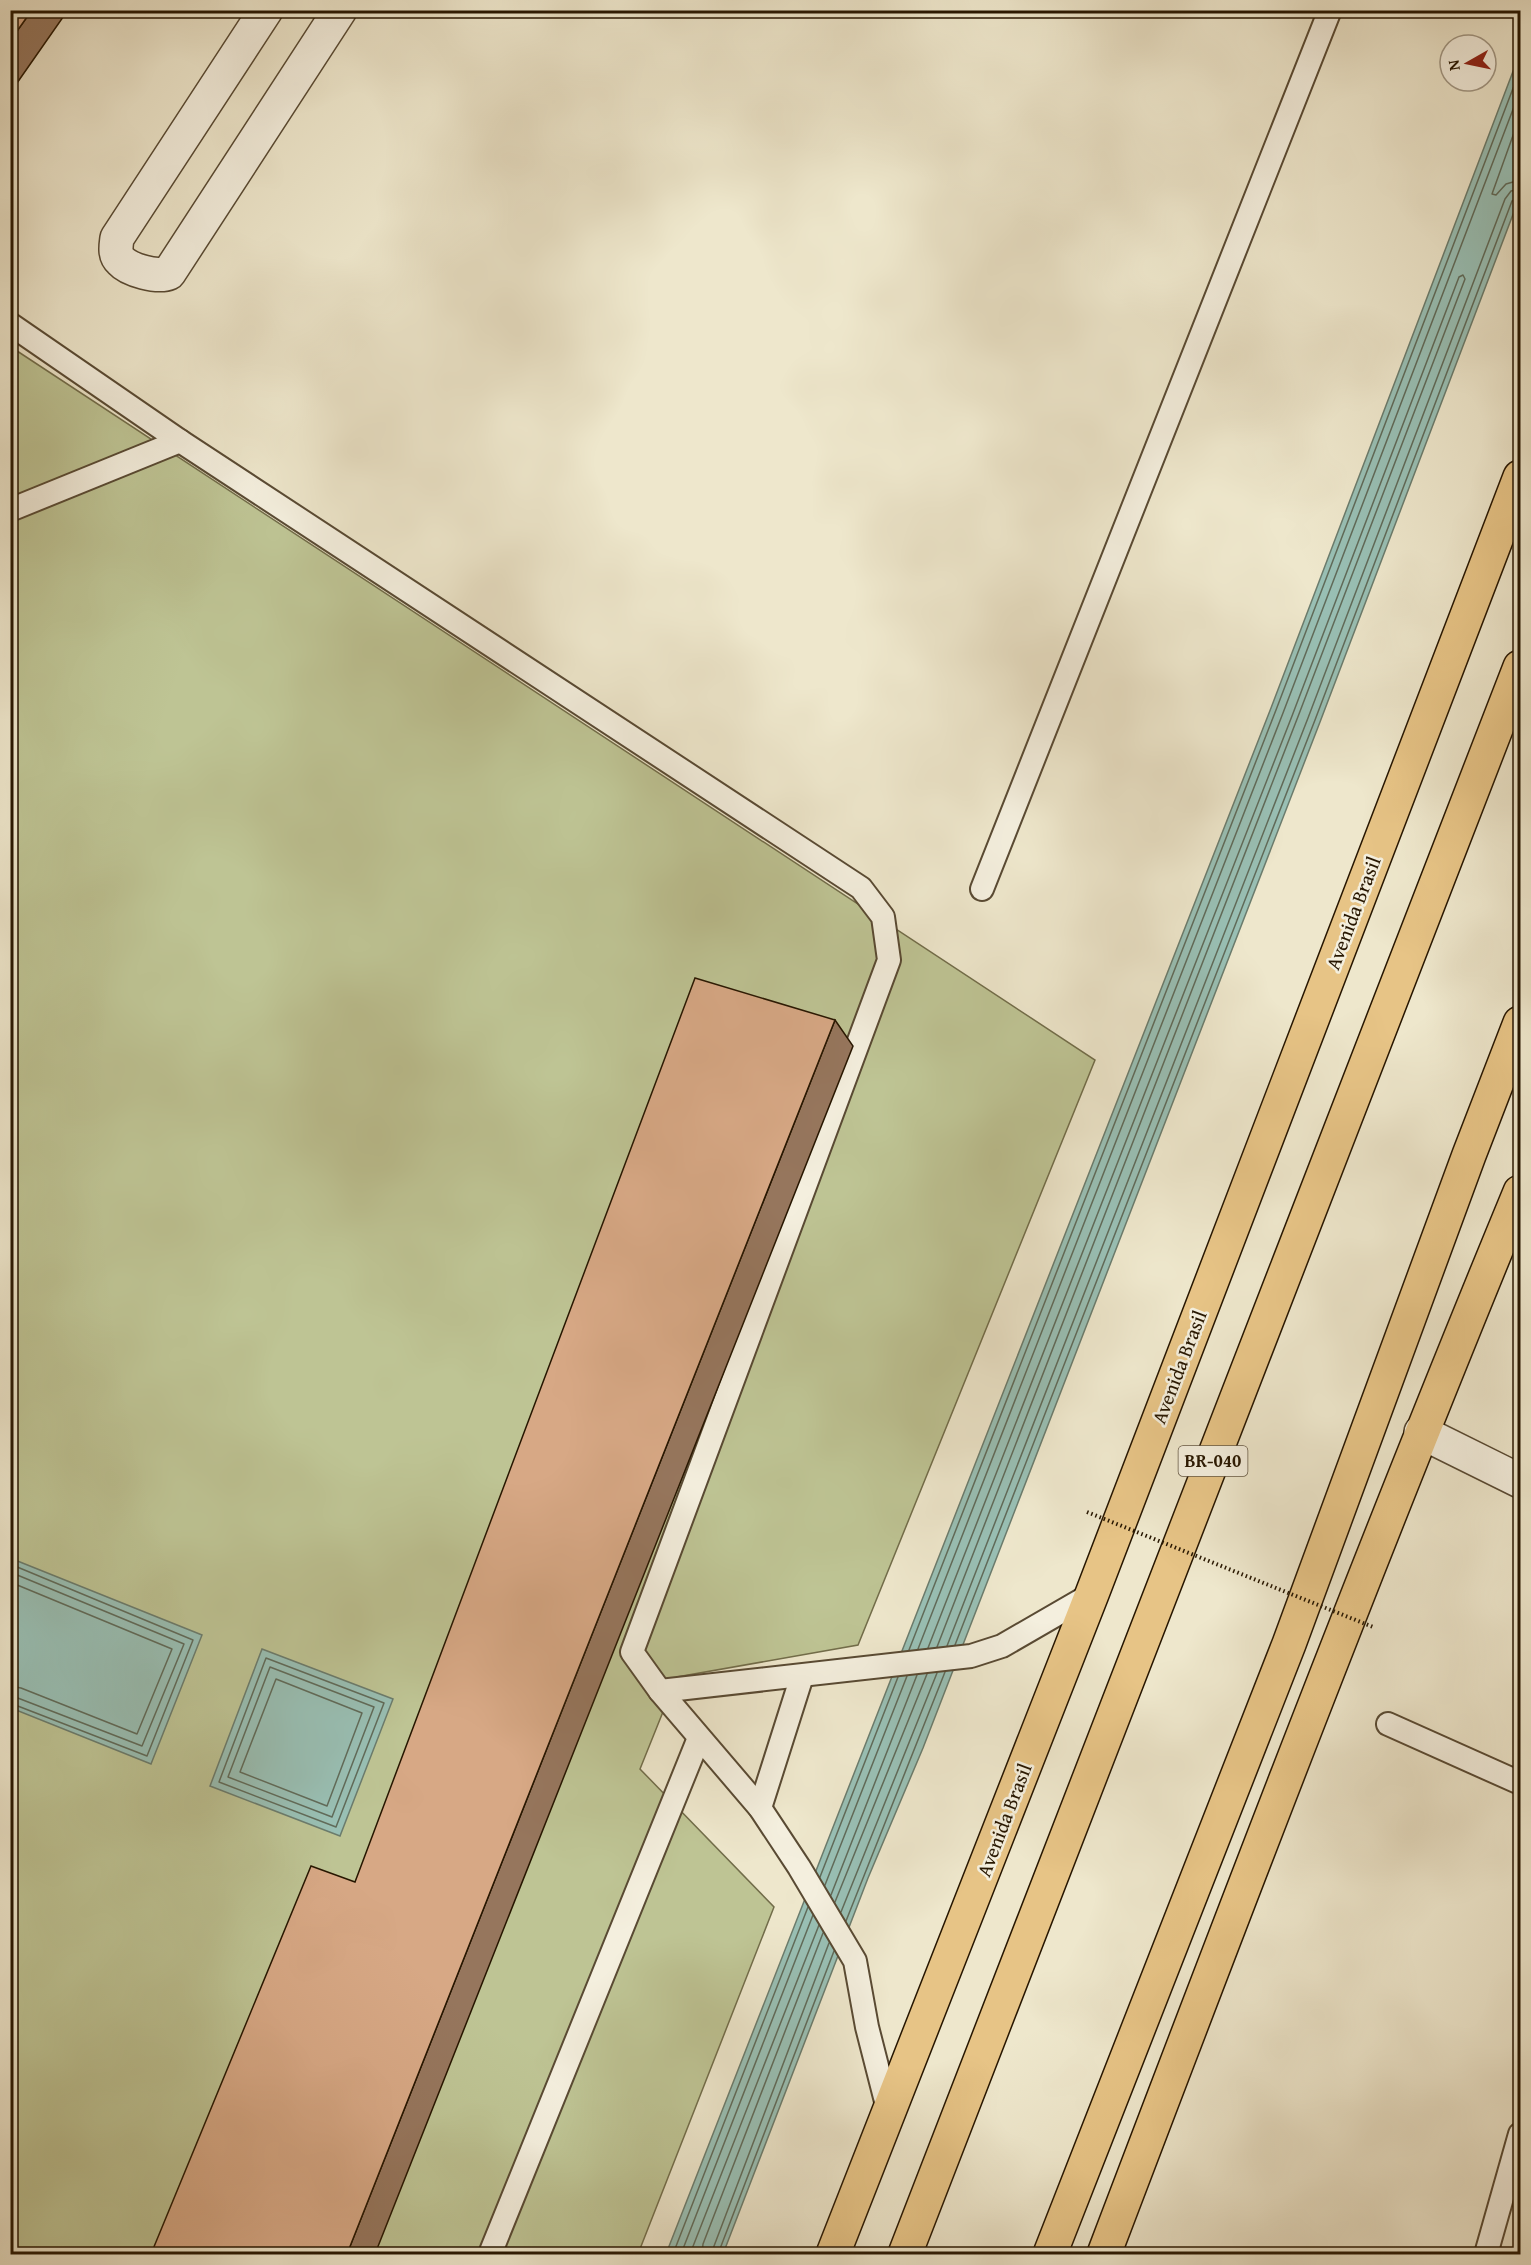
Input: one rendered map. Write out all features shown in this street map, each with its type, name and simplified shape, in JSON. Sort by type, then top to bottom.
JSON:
[{"type":"highway","name":"Avenida Brasil","points":[[833,2254],[1092,1594],[1521,477]]},
{"type":"highway","name":"BR-040","points":[[905,2254],[1521,667]]},
{"type":"highway","points":[[1050,2254],[1289,1644],[1469,1155],[1521,1023]]},
{"type":"highway","points":[[1469,1155],[1505,1117],[1521,1085]]},
{"type":"highway","points":[[1104,2254],[1422,1432],[1521,1192]]},
{"type":"street","points":[[266,10],[117,238],[115,251],[121,261],[154,276],[169,273],[340,10]]},
{"type":"street","points":[[1422,1432],[1521,1481]]},
{"type":"lane","points":[[982,889],[1330,10]]},
{"type":"lane","points":[[10,324],[180,441],[861,888],[883,917],[889,960],[632,1652],[660,1691],[760,1809],[799,1867],[855,1961],[867,2027],[889,2113]]},
{"type":"lane","points":[[10,510],[180,441]]},
{"type":"lane","points":[[660,1691],[971,1656],[1002,1646],[1092,1594]]},
{"type":"lane","points":[[760,1809],[802,1676]]},
{"type":"lane","points":[[1388,1724],[1521,1784]]},
{"type":"lane","points":[[490,2254],[699,1738]]},
{"type":"lane","points":[[1486,2254],[1521,2134]]},
{"type":"path","points":[[1088,1512],[1373,1627]]},
{"type":"green space","points":[[11,347],[1095,1060],[858,1645],[677,1677],[640,1769],[774,1907],[638,2254],[11,2254]]},
{"type":"water","points":[[1520,53],[1520,196],[1320,722],[923,1748],[868,1878],[723,2254],[666,2254],[1271,708]]},
{"type":"water","points":[[10,1558],[202,1635],[151,1764],[11,1708]]},
{"type":"water","points":[[262,1649],[393,1699],[340,1836],[210,1786]]},
{"type":"building","points":[[10,10],[32,10],[10,41]]},
{"type":"building","points":[[695,978],[835,1020],[347,2254],[151,2254],[311,1866],[355,1882]]}]
